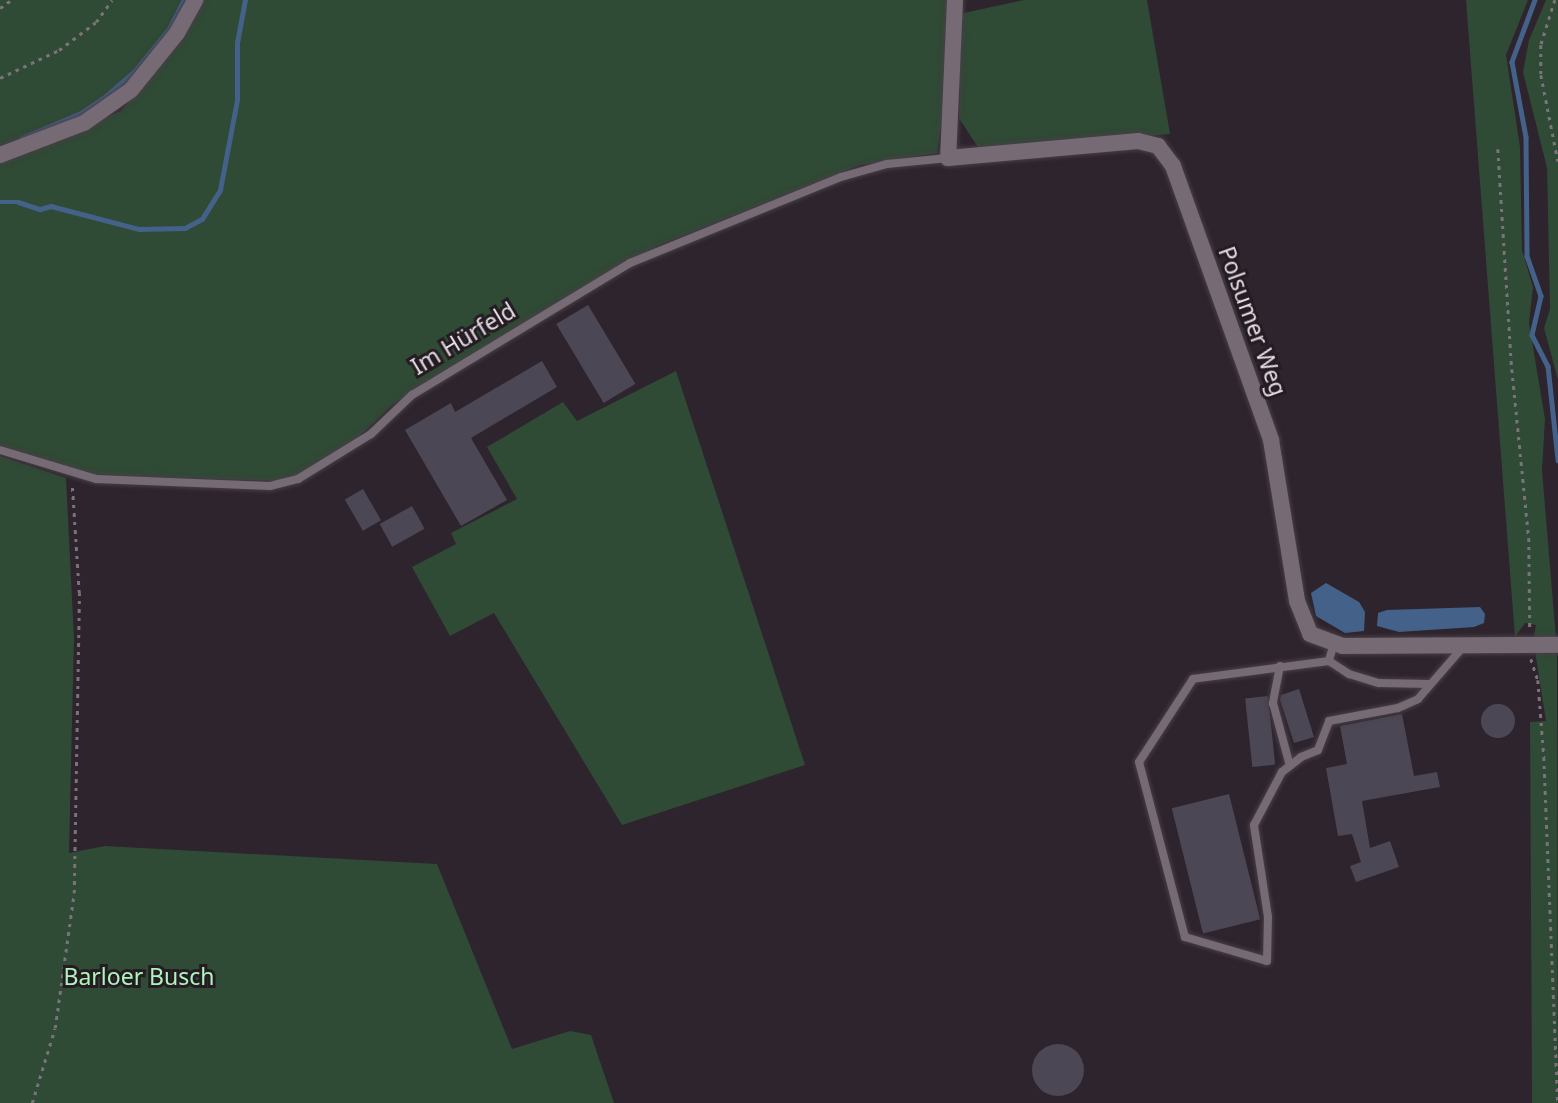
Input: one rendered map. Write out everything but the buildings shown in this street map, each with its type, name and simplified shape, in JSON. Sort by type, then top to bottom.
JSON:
[{"type":"street","points":[[0,155],[84,122],[131,90],[177,33],[195,0]]},
{"type":"street","points":[[948,158],[955,0]]},
{"type":"street","name":"Polsumer Weg","points":[[948,158],[1138,141],[1158,146],[1173,166],[1271,440],[1297,601],[1310,634],[1334,643]]},
{"type":"street","points":[[1334,643],[1558,645]]},
{"type":"lane","name":"Im Hürfeld","points":[[0,450],[71,474],[96,479],[271,486],[298,479],[371,434],[412,395],[630,263],[841,177],[887,164],[948,158]]},
{"type":"lane","points":[[1329,661],[1334,643]]},
{"type":"lane","points":[[1430,684],[1379,683],[1349,674],[1329,661],[1193,679],[1139,762],[1185,937],[1267,961],[1268,917],[1254,825],[1282,772],[1318,750],[1329,721],[1398,708],[1418,699],[1464,646]]},
{"type":"lane","points":[[1280,666],[1273,704],[1290,766]]},
{"type":"path","points":[[0,8],[12,0]]},
{"type":"path","points":[[0,78],[59,50],[96,22],[112,0]]},
{"type":"path","points":[[1555,0],[1541,45],[1541,75],[1558,161]]},
{"type":"path","points":[[1498,149],[1511,357],[1529,538],[1531,646],[1538,680],[1544,757],[1558,1103]]},
{"type":"path","points":[[32,1103],[55,1028],[78,835],[79,593],[71,474]]},
{"type":"green space","points":[[0,0],[189,0],[149,62],[110,98],[76,121],[0,152]]},
{"type":"green space","points":[[202,0],[949,0],[950,16],[1024,0],[1147,0],[1170,134],[981,152],[959,118],[960,87],[946,88],[937,153],[860,165],[655,247],[431,379],[392,405],[348,447],[314,469],[281,481],[100,476],[0,447],[0,163],[121,111],[176,46]]},
{"type":"green space","points":[[1466,0],[1528,0],[1506,55],[1520,147],[1522,250],[1533,287],[1529,323],[1545,419],[1542,470],[1556,638],[1533,640],[1536,625],[1525,623],[1515,637]]},
{"type":"green space","points":[[1546,0],[1558,0],[1558,380],[1544,328],[1550,309],[1547,168],[1523,72],[1529,40]]},
{"type":"green space","points":[[676,371],[805,765],[622,825],[494,613],[450,636],[412,567],[456,544],[451,533],[517,499],[487,447],[563,402],[577,421]]},
{"type":"green space","name":"Barloer Busch","points":[[0,456],[66,478],[74,638],[69,853],[105,846],[437,864],[512,1049],[570,1031],[591,1035],[614,1103],[0,1103]]},
{"type":"green space","points":[[1535,651],[1557,651],[1558,1103],[1532,1103],[1530,722],[1546,721]]},
{"type":"water","points":[[1326,583],[1359,602],[1365,612],[1364,631],[1345,633],[1316,616],[1311,593]]},
{"type":"water","points":[[1480,607],[1485,614],[1484,623],[1474,627],[1399,632],[1377,626],[1378,613],[1387,610]]},
{"type":"waterway","points":[[22,138],[81,113],[106,96],[134,72],[169,29],[184,0]]},
{"type":"waterway","points":[[0,202],[18,202],[40,209],[51,206],[139,229],[185,228],[202,219],[220,190],[237,100],[237,43],[245,0]]},
{"type":"waterway","points":[[1535,0],[1512,62],[1526,137],[1527,256],[1541,296],[1532,335],[1548,366],[1558,460]]}]
